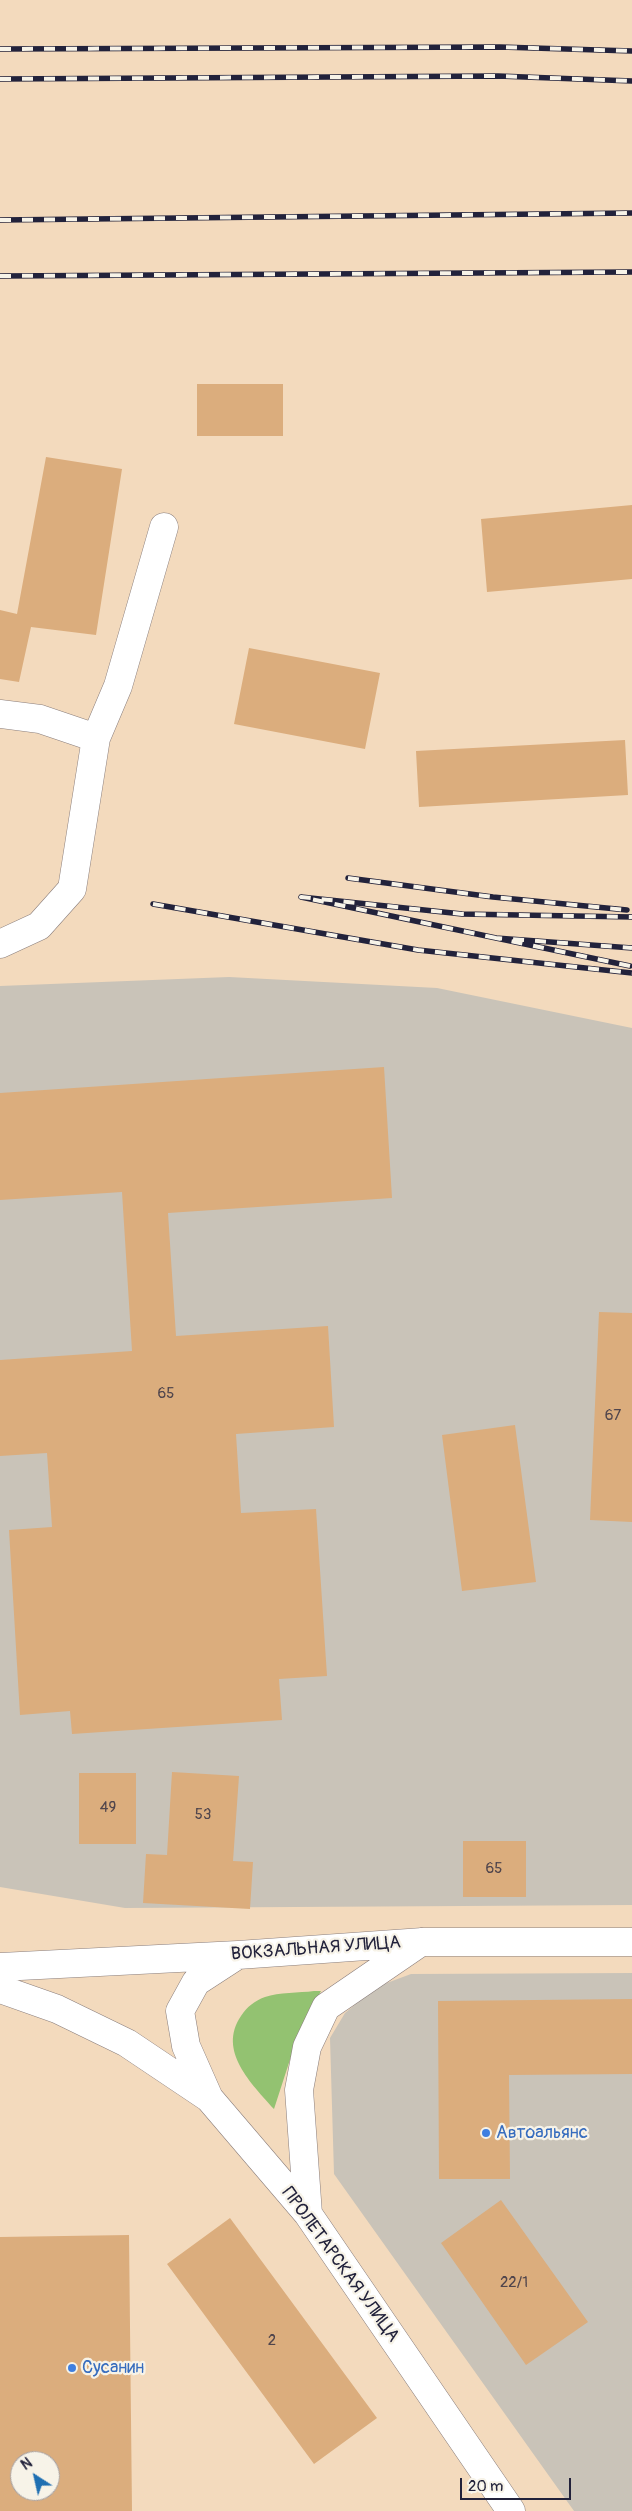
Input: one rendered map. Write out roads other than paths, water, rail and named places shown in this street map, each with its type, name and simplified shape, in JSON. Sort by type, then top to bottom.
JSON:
[{"type":"main road","points":[[0,944],[39,926],[72,889],[96,738],[118,686],[164,527]]},
{"type":"main road","points":[[0,714],[40,719],[96,738]]},
{"type":"main road","points":[[308,2214],[299,2090],[307,2047],[326,2007],[423,1942]]},
{"type":"main road","name":"ВОКЗАЛЬНАЯ УЛИЦА","points":[[0,1967],[238,1955],[423,1942],[632,1942]]},
{"type":"main road","points":[[209,2098],[186,2046],[180,2011],[196,1982],[238,1955]]},
{"type":"main road","name":"ПРОЛЕТАРСКАЯ УЛИЦА","points":[[0,1989],[57,2009],[127,2044],[209,2098],[308,2214],[511,2511]]},
{"type":"railway","points":[[0,49],[500,47],[632,51]]},
{"type":"railway","points":[[0,79],[498,76],[632,81]]},
{"type":"railway","points":[[0,220],[632,213]]},
{"type":"railway","points":[[0,276],[632,272]]},
{"type":"railway","points":[[348,878],[493,897],[627,910]]},
{"type":"railway","points":[[496,938],[301,897],[462,914],[632,917]]},
{"type":"railway","points":[[153,904],[418,950],[632,973]]},
{"type":"railway","points":[[630,966],[496,938],[632,948]]},
{"type":"place","name":"Автоальянс","points":[[486,2133]]},
{"type":"place","name":"Сусанин","points":[[72,2368]]}]
